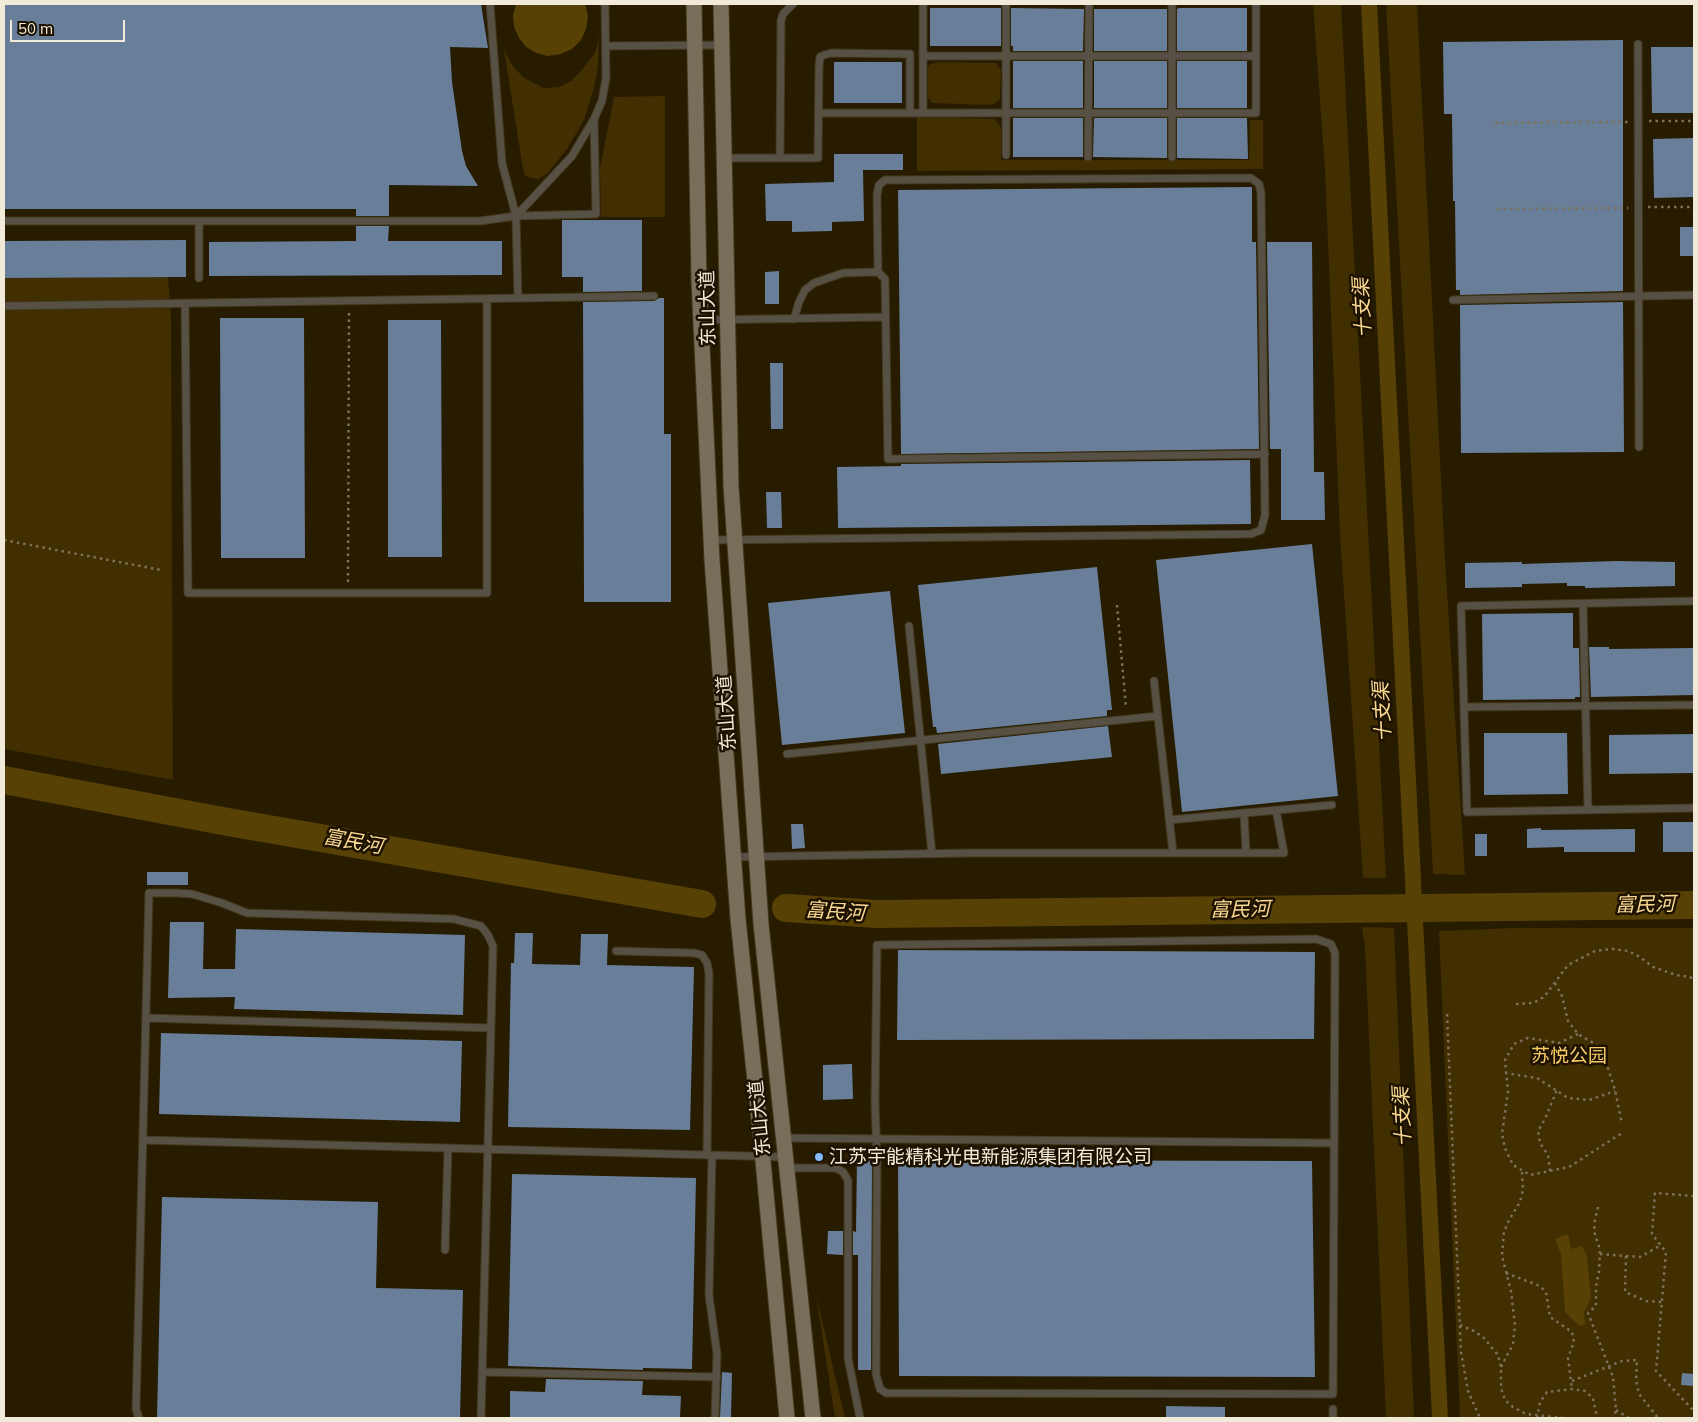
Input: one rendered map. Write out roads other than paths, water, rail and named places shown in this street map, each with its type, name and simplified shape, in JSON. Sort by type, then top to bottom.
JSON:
[{"type":"main road","name":"东山大道","points":[[694,4],[701,320],[712,540],[738,919],[787,1418]]},
{"type":"main road","name":"东山大道","points":[[721,4],[731,486],[756,856],[782,1138],[813,1418]]},
{"type":"lane","points":[[490,4],[502,163],[516,216],[518,298]]},
{"type":"lane","points":[[516,216],[572,156],[594,119],[602,101],[606,78],[605,4]]},
{"type":"lane","points":[[780,158],[780,21],[783,14],[793,4]]},
{"type":"lane","points":[[923,4],[923,113]]},
{"type":"lane","points":[[1006,4],[1006,155]]},
{"type":"lane","points":[[1088,156],[1089,4]]},
{"type":"lane","points":[[1172,4],[1172,157]]},
{"type":"lane","points":[[819,113],[1256,113],[1256,4]]},
{"type":"lane","points":[[1638,44],[1639,447]]},
{"type":"lane","points":[[606,46],[722,45]]},
{"type":"lane","points":[[724,158],[818,158],[819,62],[820,57],[831,53],[910,54],[910,113]]},
{"type":"lane","points":[[923,56],[1256,56]]},
{"type":"lane","points":[[4,220],[480,220],[516,216],[596,214],[594,119]]},
{"type":"lane","points":[[712,540],[1251,534],[1261,530],[1266,515],[1261,193],[1259,184],[1251,178],[885,180],[879,185],[877,194],[878,272],[885,280],[888,459],[1265,454]]},
{"type":"lane","points":[[200,220],[200,278]]},
{"type":"lane","points":[[794,319],[805,290],[814,282],[843,273],[878,272]]},
{"type":"lane","points":[[1452,300],[1694,295]]},
{"type":"lane","points":[[4,306],[654,296]]},
{"type":"lane","points":[[185,304],[188,593],[487,593],[487,299]]},
{"type":"lane","points":[[701,320],[886,318]]},
{"type":"lane","points":[[1694,601],[1461,606],[1468,812],[1694,808]]},
{"type":"lane","points":[[1583,604],[1588,810]]},
{"type":"lane","points":[[909,626],[932,854]]},
{"type":"lane","points":[[1154,681],[1173,853]]},
{"type":"lane","points":[[1464,707],[1694,705]]},
{"type":"lane","points":[[787,754],[1158,716]]},
{"type":"lane","points":[[1169,820],[1332,805]]},
{"type":"lane","points":[[733,857],[932,854],[1284,853],[1276,810]]},
{"type":"lane","points":[[1244,813],[1246,853]]},
{"type":"lane","points":[[139,1418],[136,1409],[149,893],[192,894],[247,913],[454,919],[480,926],[494,946],[481,1418]]},
{"type":"lane","points":[[1316,939],[1331,944],[1334,953],[1333,1394],[886,1394],[880,1389],[876,1374],[878,1159],[875,1138],[877,945],[1316,939]]},
{"type":"lane","points":[[616,951],[694,953],[702,956],[709,973],[709,1296],[717,1354],[715,1418]]},
{"type":"lane","points":[[146,1018],[491,1028]]},
{"type":"lane","points":[[782,1138],[1333,1143]]},
{"type":"lane","points":[[143,1140],[762,1156],[785,1162],[836,1168],[843,1172],[848,1180],[848,1358],[860,1418]]},
{"type":"lane","points":[[445,1250],[448,1148]]},
{"type":"lane","points":[[483,1372],[716,1377]]},
{"type":"lane","points":[[1333,1409],[1333,1418]]},
{"type":"waterway","name":"十支渠","points":[[1369,4],[1440,1418]]},
{"type":"waterway","name":"富民河","points":[[4,780],[228,822],[702,904]]},
{"type":"waterway","name":"富民河","points":[[786,908],[877,914],[1694,905]]},
{"type":"place","name":"江苏宇能精科光电新能源集团有限公司","points":[[819,1157]]},
{"type":"park label","name":"苏悦公园","points":[[1569,1056]]}]
